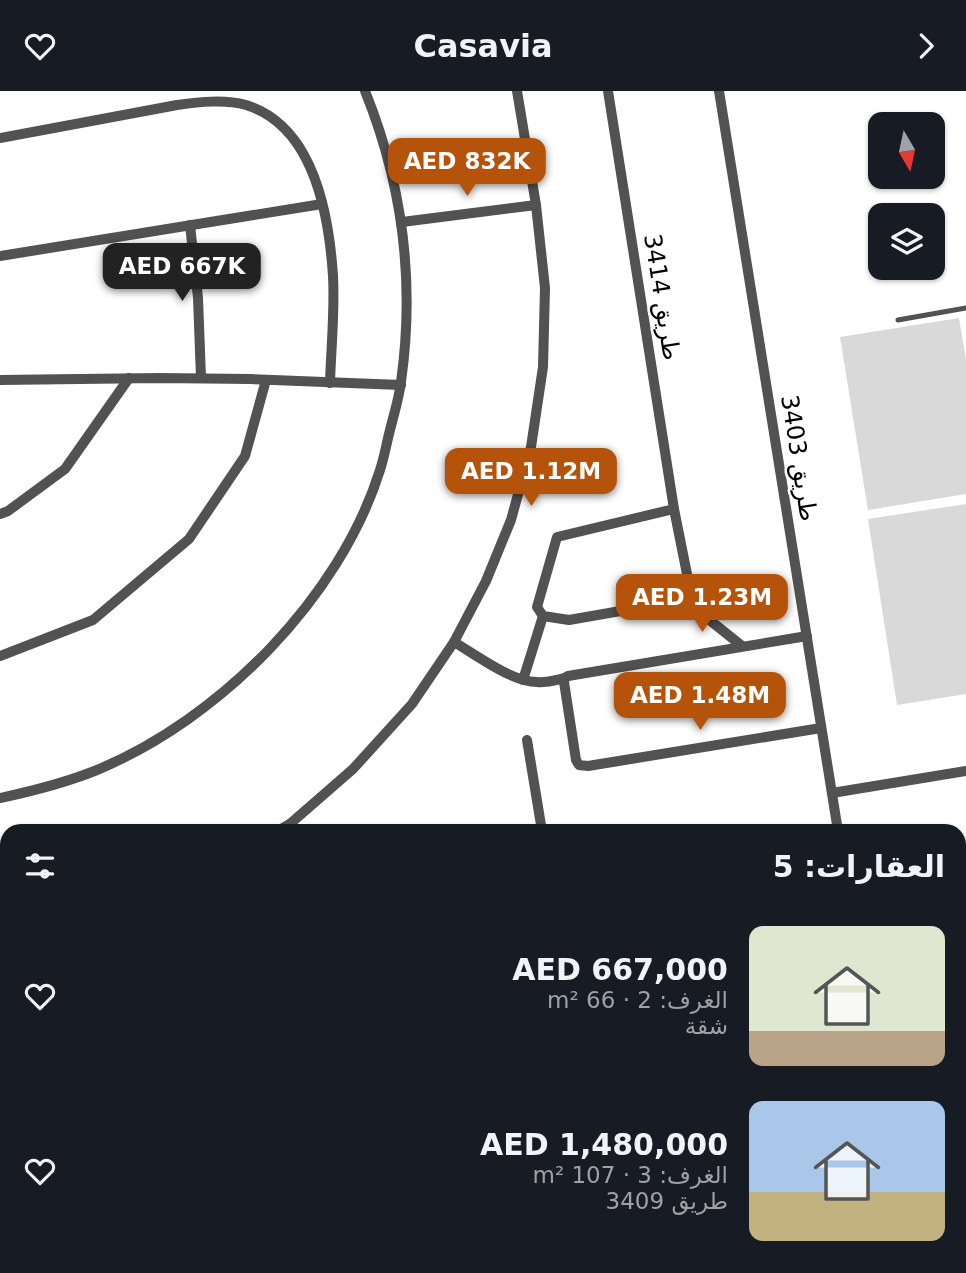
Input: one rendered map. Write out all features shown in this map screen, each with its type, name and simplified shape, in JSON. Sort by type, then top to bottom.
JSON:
[{"type":"street","points":[[0,798],[75,778],[110,764],[144,747],[208,704],[269,650],[307,605],[356,527],[380,470],[401,385],[407,299],[402,222],[395,183],[385,144],[365,91]]},
{"type":"street","points":[[289,824],[354,769],[411,704],[454,642],[486,581],[511,520],[531,447],[543,367],[545,288],[536,205],[517,91]]},
{"type":"street","name":"طريق 3414","points":[[608,91],[674,509],[689,584],[687,594],[682,598]]},
{"type":"street","name":"طريق 3403","points":[[719,91],[837,824]]},
{"type":"street","points":[[0,138],[190,103],[243,104],[277,122],[295,139],[308,161],[322,204],[333,278],[330,383]]},
{"type":"street","points":[[0,256],[322,204]]},
{"type":"street","points":[[402,222],[536,205]]},
{"type":"street","points":[[190,225],[198,299],[201,378]]},
{"type":"street","points":[[0,514],[65,469],[129,378]]},
{"type":"street","points":[[0,380],[201,378],[401,385]]},
{"type":"street","points":[[0,656],[93,620],[189,539],[245,456],[266,380]]},
{"type":"street","points":[[674,509],[557,537],[537,607],[543,616],[569,620],[682,598],[742,646]]},
{"type":"street","points":[[523,680],[543,616]]},
{"type":"street","points":[[454,642],[511,675],[538,683],[807,636]]},
{"type":"street","points":[[565,678],[576,760],[579,765],[588,766],[821,727]]},
{"type":"street","points":[[527,740],[541,824]]},
{"type":"street","points":[[832,793],[966,771]]},
{"type":"lane","points":[[898,320],[966,308]]},
{"type":"shaded area","points":[[959,318],[966,360],[966,494],[868,510],[840,337]]},
{"type":"shaded area","points":[[966,504],[966,694],[897,705],[868,519]]}]
